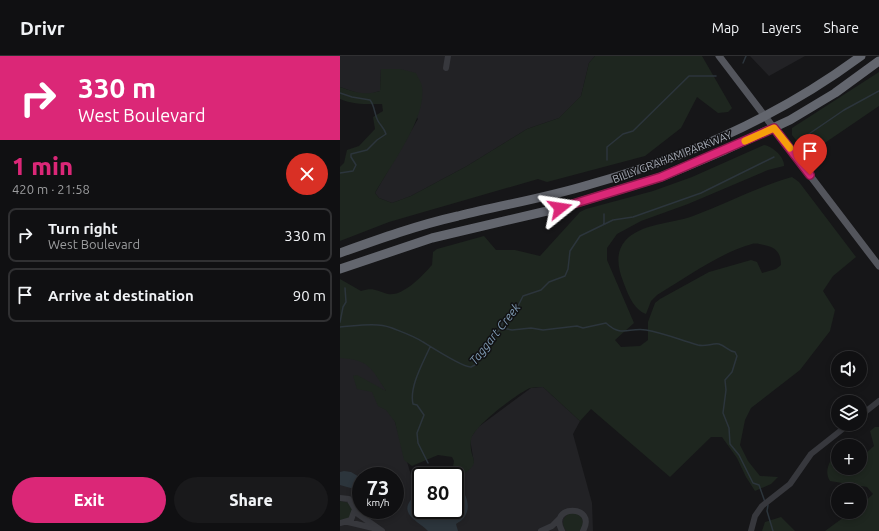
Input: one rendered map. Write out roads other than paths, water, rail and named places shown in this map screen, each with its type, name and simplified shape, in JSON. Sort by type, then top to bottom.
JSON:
[{"type":"highway","name":"BILLY GRAHAM PARKWAY","points":[[340,253],[428,224],[557,194],[616,177],[688,151],[765,116],[806,94],[861,56]]},
{"type":"highway","name":"BILLY GRAHAM PARKWAY","points":[[340,269],[432,238],[560,208],[628,189],[693,164],[774,128],[818,103],[879,61]]},
{"type":"main road","points":[[719,56],[879,266]]},
{"type":"street","points":[[446,68],[448,56]]},
{"type":"street","points":[[867,410],[879,401]]},
{"type":"street","points":[[751,531],[753,519],[762,506],[788,487],[811,454],[840,431]]},
{"type":"street","points":[[340,498],[348,499],[352,505]]},
{"type":"street","points":[[541,531],[552,526],[566,511],[575,510],[580,512],[585,519],[583,531]]},
{"type":"street","points":[[343,524],[352,518]]},
{"type":"street","points":[[560,518],[560,527],[562,531]]},
{"type":"street","points":[[365,519],[380,530]]},
{"type":"street","points":[[343,524],[380,530]]},
{"type":"waterway","points":[[743,63],[746,56]]},
{"type":"waterway","points":[[607,160],[607,147],[623,134],[633,131],[689,76],[716,76]]},
{"type":"waterway","name":"Taggart Creek","points":[[803,138],[844,110],[879,91]]},
{"type":"waterway","points":[[340,93],[370,100],[379,123],[386,134],[377,140],[367,150],[351,154],[351,157],[356,165],[353,171],[340,173]]},
{"type":"waterway","name":"Taggart Creek","points":[[340,327],[359,325],[386,326],[408,334],[455,361],[471,367],[475,365],[486,343],[501,328],[503,321],[517,308],[523,296],[541,290],[549,282],[565,276],[568,269],[570,251],[580,236],[613,220],[633,217],[701,193],[774,157]]},
{"type":"waterway","points":[[604,214],[604,224]]},
{"type":"waterway","points":[[340,322],[343,307],[346,302],[345,288]]},
{"type":"waterway","points":[[502,328],[512,330],[531,328],[543,330],[577,326],[583,328],[606,323],[621,331],[640,329],[653,331],[698,345],[704,346],[719,344],[735,352],[737,356],[732,372],[725,380],[726,390],[723,413],[729,428],[730,444],[739,455],[753,483],[759,485],[765,502]]},
{"type":"waterway","points":[[428,463],[418,443],[417,433],[424,415],[417,405],[413,404],[412,397],[417,375],[430,347]]},
{"type":"waterway","points":[[768,505],[767,511],[773,531]]}]
